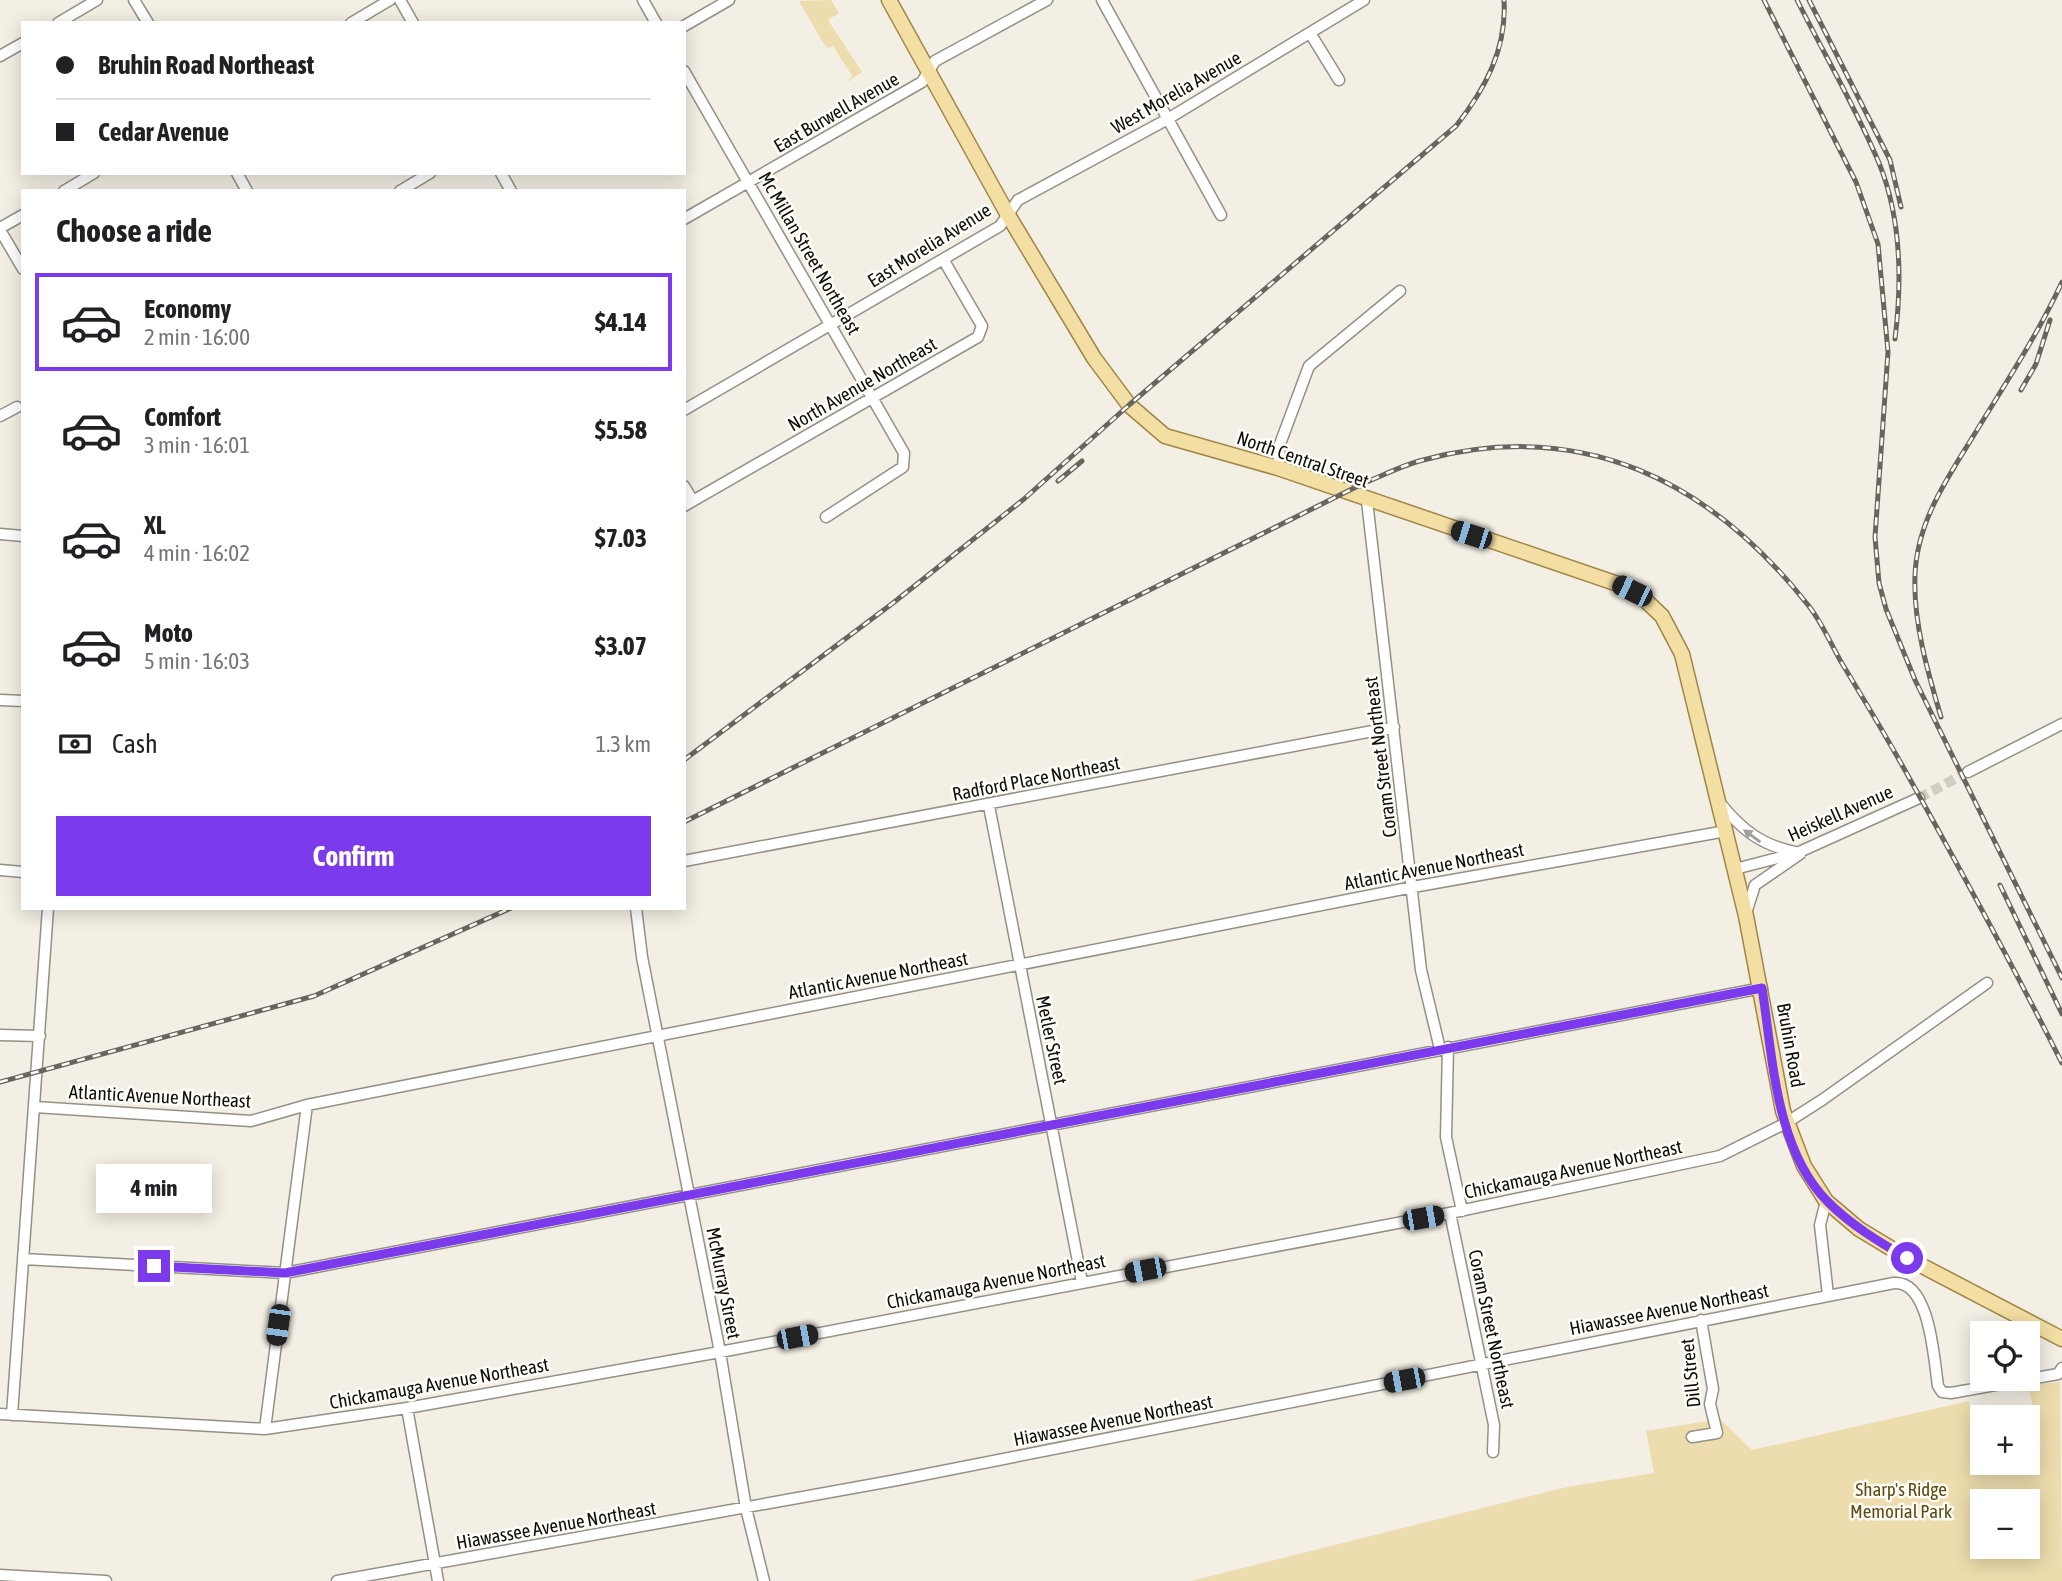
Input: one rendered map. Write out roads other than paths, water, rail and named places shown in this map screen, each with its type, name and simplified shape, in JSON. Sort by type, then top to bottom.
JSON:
[{"type":"main road","name":"North Central Street","points":[[889,0],[1008,215],[1094,358],[1129,405],[1165,436],[1278,468],[1367,501],[1600,577],[1632,591],[1654,606],[1670,627],[1682,654],[1735,869]]},
{"type":"main road","name":"Bruhin Road","points":[[1735,869],[1762,988],[1786,1123],[1800,1159],[1826,1201],[1898,1253],[2062,1339]]},
{"type":"street","points":[[61,21],[97,0]]},
{"type":"street","points":[[134,0],[147,21]]},
{"type":"street","points":[[354,21],[390,0]]},
{"type":"street","points":[[400,0],[412,21]]},
{"type":"street","points":[[643,0],[655,21]]},
{"type":"street","points":[[686,25],[729,0]]},
{"type":"street","name":"East Burwell Avenue","points":[[686,218],[922,82],[935,61],[1047,0]]},
{"type":"street","points":[[1102,0],[1166,120],[1221,215]]},
{"type":"street","name":"West Morelia Avenue","points":[[1008,215],[1018,200],[1166,120],[1364,0]]},
{"type":"street","points":[[1310,33],[1339,80]]},
{"type":"street","points":[[0,56],[21,44]]},
{"type":"street","name":"Mc Millan Street Northeast","points":[[686,75],[750,182],[904,453],[903,467],[826,517]]},
{"type":"street","points":[[67,189],[91,175]]},
{"type":"street","points":[[403,189],[427,175]]},
{"type":"street","name":"East Morelia Avenue","points":[[686,409],[1000,226],[1008,215]]},
{"type":"street","points":[[21,216],[0,229],[21,266]]},
{"type":"street","name":"North Avenue Northeast","points":[[689,503],[982,332],[943,258]]},
{"type":"street","points":[[1278,468],[1280,443],[1309,366],[1400,291]]},
{"type":"street","points":[[0,416],[17,407]]},
{"type":"street","name":"Coram Street Northeast","points":[[1367,501],[1421,970],[1444,1048],[1446,1136],[1462,1211]]},
{"type":"street","points":[[0,534],[21,536]]},
{"type":"street","points":[[0,700],[21,701]]},
{"type":"street","points":[[1968,772],[2062,724]]},
{"type":"street","name":"Radford Place Northeast","points":[[686,861],[989,806],[1394,727]]},
{"type":"street","name":"Heiskell Avenue","points":[[1735,869],[1801,851],[1919,798]]},
{"type":"street","points":[[1718,801],[1752,837],[1773,848],[1801,851]]},
{"type":"street","name":"Metler Street","points":[[989,806],[1082,1282]]},
{"type":"street","name":"Atlantic Avenue Northeast","points":[[34,1107],[251,1121],[307,1105],[658,1035],[1413,887],[1726,831]]},
{"type":"street","points":[[1746,916],[1755,885],[1792,862],[1801,851]]},
{"type":"street","points":[[0,870],[21,872]]},
{"type":"street","points":[[12,1415],[48,910]]},
{"type":"street","name":"McMurray Street","points":[[636,910],[688,1195],[720,1352],[746,1508],[764,1581]]},
{"type":"street","name":"Chickamauga Avenue Northeast","points":[[0,1414],[265,1429],[407,1408],[720,1352],[1462,1211],[1720,1156],[1786,1123],[1987,983]]},
{"type":"street","points":[[23,1259],[285,1273],[1762,988]]},
{"type":"street","points":[[0,1035],[40,1036]]},
{"type":"street","points":[[265,1429],[307,1105]]},
{"type":"street","points":[[1826,1201],[1820,1225],[1828,1295]]},
{"type":"street","name":"Coram Street Northeast","points":[[1450,1213],[1494,1425],[1493,1452]]},
{"type":"street","name":"Hiawassee Avenue Northeast","points":[[337,1581],[746,1508],[1894,1283],[1901,1283],[1915,1292],[1921,1302],[1928,1325],[1938,1386],[1942,1392],[1951,1393],[2058,1374],[2062,1368]]},
{"type":"street","name":"Dill Street","points":[[1692,1437],[1717,1433],[1710,1404],[1713,1389],[1702,1320]]},
{"type":"street","points":[[407,1408],[439,1581]]},
{"type":"street","points":[[0,1575],[106,1581]]},
{"type":"tunnel","points":[[1919,798],[1968,772]]},
{"type":"railway","points":[[686,758],[893,603],[1024,499],[1129,405],[1456,126],[1476,98],[1492,68],[1502,35],[1504,0]]},
{"type":"railway","points":[[1764,0],[1856,182],[1878,244],[1888,352],[1875,537],[1879,583],[1886,609],[1915,680],[2062,978]]},
{"type":"railway","points":[[1797,0],[1860,122],[1886,184],[1892,205],[1898,250],[1899,295],[1895,339]]},
{"type":"railway","points":[[1809,0],[1890,160],[1901,207]]},
{"type":"railway","points":[[1941,717],[1916,611],[1915,575],[1922,536],[1936,499],[2032,339],[2062,282]]},
{"type":"railway","points":[[2021,390],[2036,364],[2050,320]]},
{"type":"railway","points":[[686,821],[1401,467],[1481,449],[1537,447],[1589,454],[1639,470],[1685,493],[1729,524],[1770,561],[1808,605],[1923,802],[2062,1063]]},
{"type":"railway","points":[[1058,481],[1082,461]]},
{"type":"railway","points":[[2000,885],[2062,1014]]},
{"type":"railway","points":[[0,1082],[314,996],[507,910]]},
{"type":"park label","name":"Sharp's Ridge Memorial Park","points":[[1901,1500]]}]
